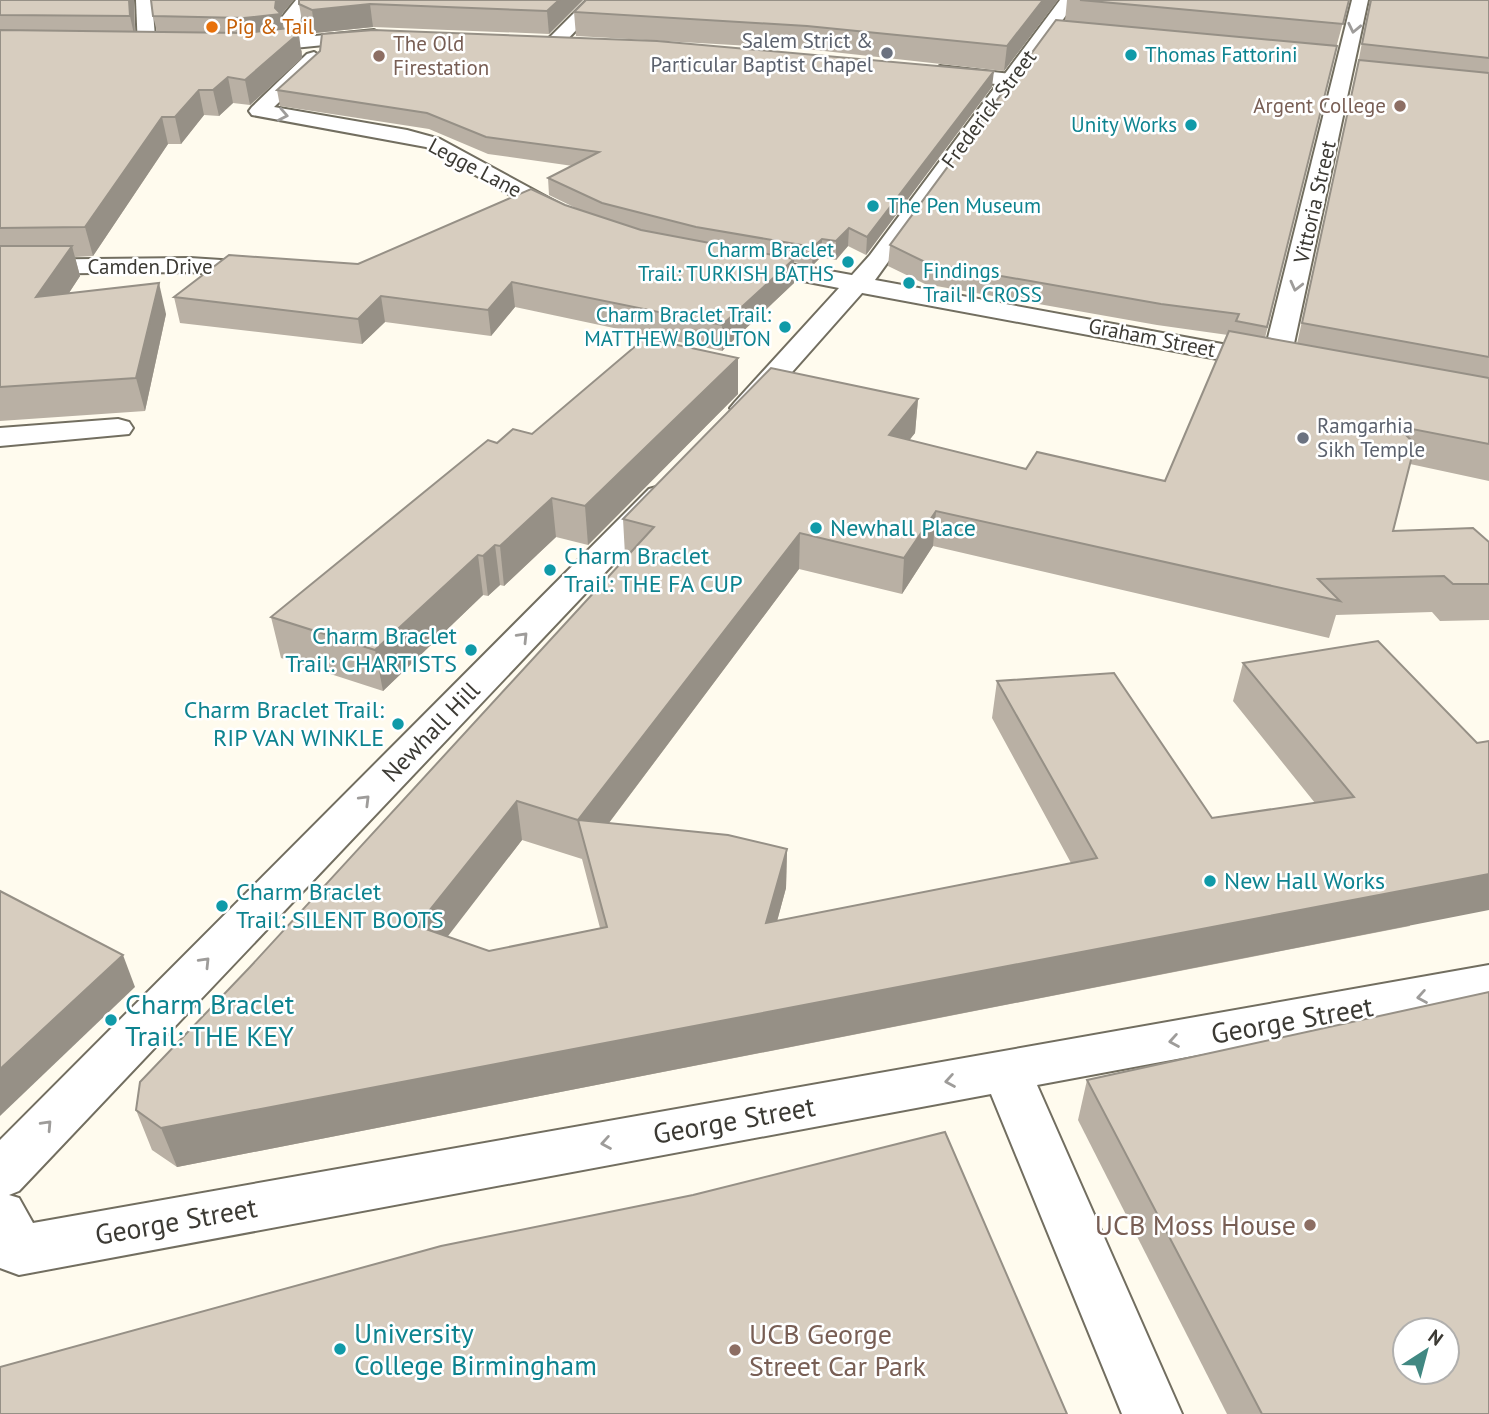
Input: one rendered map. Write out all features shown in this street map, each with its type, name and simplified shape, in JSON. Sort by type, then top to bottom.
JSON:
[{"type":"street","points":[[144,0],[140,49],[171,50]]},
{"type":"street","points":[[304,0],[292,16],[291,31],[312,42]]},
{"type":"street","points":[[583,43],[549,42],[597,0]]},
{"type":"street","name":"Frederick Street","points":[[857,284],[879,260],[1069,0]]},
{"type":"street","name":"Vittoria Street","points":[[1290,364],[1345,66],[1360,0]]},
{"type":"street","points":[[1049,28],[1074,30]]},
{"type":"street","points":[[236,50],[353,36],[396,36]]},
{"type":"street","name":"Legge Lane","points":[[312,42],[314,60],[259,111],[407,135],[433,143],[568,219],[594,228]]},
{"type":"street","points":[[924,71],[1011,80]]},
{"type":"street","points":[[509,211],[534,200]]},
{"type":"street","points":[[715,258],[857,284]]},
{"type":"street","name":"Camden Drive","points":[[0,267],[190,265],[289,274]]},
{"type":"street","points":[[722,432],[778,374],[857,284]]},
{"type":"street","name":"Graham Street","points":[[857,284],[1290,364]]},
{"type":"street","points":[[0,437],[118,428]]},
{"type":"street","name":"Newhall Hill","points":[[0,1175],[683,472]]},
{"type":"street","name":"George Street","points":[[0,1215],[19,1250],[1489,983]]},
{"type":"street","points":[[1006,1071],[1152,1414]]},
{"type":"building","points":[[0,0],[129,0],[130,16],[0,15]]},
{"type":"building","points":[[151,0],[276,0],[275,8],[281,14],[244,18],[153,16]]},
{"type":"building","points":[[299,0],[559,0],[547,11],[370,4],[312,10],[299,4]]},
{"type":"building","points":[[586,0],[1043,0],[1007,46],[807,26],[574,12]]},
{"type":"building","points":[[1080,0],[1349,0],[1343,24]]},
{"type":"building","points":[[1371,0],[1489,0],[1489,58],[1362,44]]},
{"type":"building","points":[[1056,20],[1337,46],[1267,327],[1236,321],[1239,314],[1161,304],[927,263],[890,245]]},
{"type":"building","points":[[298,27],[298,34],[245,80],[228,77],[213,90],[199,90],[175,117],[162,117],[85,227],[0,228],[0,30],[244,33]]},
{"type":"building","points":[[374,30],[657,41],[994,71],[867,237],[849,228],[836,241],[822,239],[813,247],[696,227],[602,203],[548,178],[599,152],[486,137],[427,113],[277,90],[320,51],[322,34]]},
{"type":"building","points":[[1359,60],[1489,73],[1489,357],[1302,323]]},
{"type":"building","points":[[531,189],[565,205],[641,230],[794,259],[722,325],[512,282],[488,310],[381,296],[358,319],[174,297],[229,255],[358,264]]},
{"type":"building","points":[[0,246],[72,246],[36,297],[159,283],[136,378],[0,387]]},
{"type":"building","points":[[1229,331],[1489,378],[1489,444],[1397,426],[1415,444],[1393,531],[1473,528],[1489,542],[1489,584],[1453,584],[1444,576],[1318,579],[1340,601],[936,511],[904,558],[800,533],[578,820],[728,835],[787,849],[766,923],[1097,858],[997,681],[1114,673],[1212,818],[1354,797],[1243,663],[1378,641],[1477,743],[1489,741],[1489,874],[161,1128],[136,1110],[140,1082],[250,967],[654,527],[623,519],[771,368],[918,399],[889,435],[1026,469],[1037,452],[1165,481]],"holes":[[[517,801],[578,820],[607,927],[489,951],[417,926]]]},
{"type":"building","points":[[645,338],[738,358],[585,506],[552,498],[500,546],[495,545],[483,556],[478,555],[375,650],[271,617],[488,440],[497,443],[513,429],[532,434]]},
{"type":"building","points":[[0,891],[123,955],[0,1069]]},
{"type":"building","name":"UCB Moss House","points":[[1489,992],[1489,1414],[1262,1414],[1087,1080]]},
{"type":"building","points":[[945,1132],[1067,1414],[0,1414],[0,1367],[441,1246],[693,1195]]},
{"type":"place","name":"Pig & Tail","points":[[212,27]]},
{"type":"place","name":"Salem Strict & Particular Baptist Chapel","points":[[887,53]]},
{"type":"place","name":"Thomas Fattorini","points":[[1131,55]]},
{"type":"place","name":"The Old Firestation","points":[[379,56]]},
{"type":"place","name":"Argent College","points":[[1400,106]]},
{"type":"place","name":"Unity Works","points":[[1191,125]]},
{"type":"place","name":"The Pen Museum","points":[[873,206]]},
{"type":"place","name":"Charm Braclet Trail: TURKISH BATHS","points":[[848,262]]},
{"type":"place","name":"Findings Trail ‖ CROSS","points":[[909,283]]},
{"type":"place","name":"Charm Braclet Trail: MATTHEW BOULTON","points":[[785,327]]},
{"type":"place","name":"Ramgarhia Sikh Temple","points":[[1303,438]]},
{"type":"place","name":"Newhall Place","points":[[816,528]]},
{"type":"place","name":"Charm Braclet Trail: THE FA CUP","points":[[550,570]]},
{"type":"place","name":"Charm Braclet Trail: CHARTISTS","points":[[471,650]]},
{"type":"place","name":"Charm Braclet Trail: RIP VAN WINKLE","points":[[398,724]]},
{"type":"place","name":"New Hall Works","points":[[1210,881]]},
{"type":"place","name":"Charm Braclet Trail: SILENT BOOTS","points":[[222,906]]},
{"type":"place","name":"Charm Braclet Trail: THE KEY","points":[[111,1020]]},
{"type":"place","name":"UCB Moss House","points":[[1310,1225]]},
{"type":"place","name":"University College Birmingham","points":[[340,1349]]},
{"type":"place","name":"UCB George Street Car Park","points":[[735,1350]]}]
